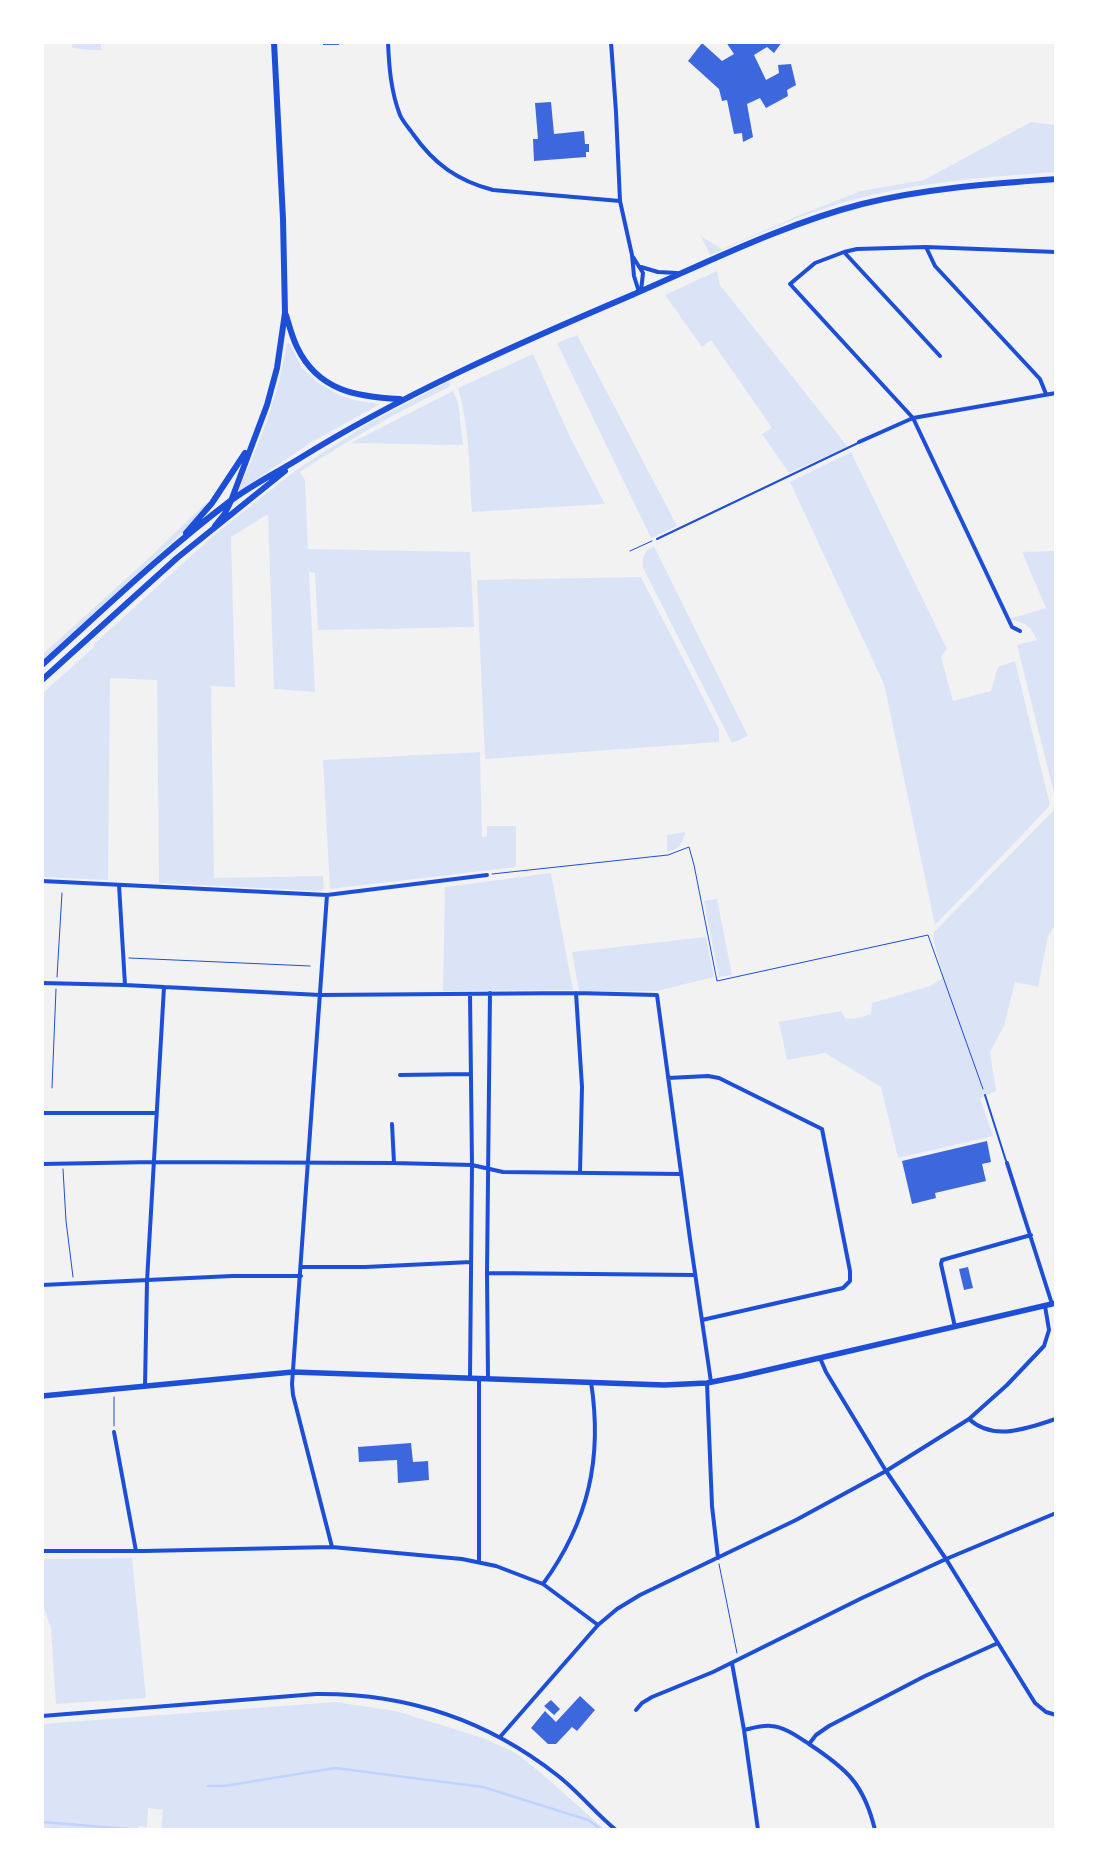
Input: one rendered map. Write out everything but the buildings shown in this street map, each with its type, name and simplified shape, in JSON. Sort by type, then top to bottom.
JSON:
[{"type":"main road","points":[[216,526],[231,501],[267,405],[277,368],[285,314],[274,42]]},
{"type":"main road","points":[[42,665],[172,548],[231,501],[318,447],[402,399],[531,338],[803,223],[887,198],[944,188],[1056,179]]},
{"type":"main road","points":[[285,314],[300,352],[320,377],[343,391],[355,395],[402,399]]},
{"type":"main road","points":[[172,548],[212,503],[254,439]]},
{"type":"main road","points":[[42,680],[170,564],[318,447]]},
{"type":"main road","points":[[42,1396],[293,1372],[682,1386],[709,1383],[1054,1304]]},
{"type":"street","points":[[388,42],[392,87],[401,116],[428,154],[449,171],[476,186],[493,190],[620,201]]},
{"type":"street","points":[[611,42],[620,201],[632,256],[634,276],[640,291]]},
{"type":"street","points":[[926,247],[935,266],[1040,379],[1046,394]]},
{"type":"street","points":[[1020,631],[1012,627],[913,418],[790,284],[815,263],[844,252],[864,248],[926,247],[1056,252]]},
{"type":"street","points":[[844,252],[940,356]]},
{"type":"street","points":[[632,256],[640,267],[644,280],[640,291]]},
{"type":"street","points":[[640,267],[665,273],[684,272]]},
{"type":"street","points":[[859,442],[913,418],[1056,393]]},
{"type":"street","points":[[42,881],[327,895],[486,875]]},
{"type":"street","points":[[119,885],[125,985]]},
{"type":"street","points":[[327,895],[292,1395],[332,1547]]},
{"type":"street","points":[[42,983],[125,985],[320,995],[490,993],[657,995],[709,1383],[712,1506],[718,1558]]},
{"type":"street","points":[[145,1386],[146,1280],[164,987]]},
{"type":"street","points":[[488,1379],[487,1273],[490,993]]},
{"type":"street","points":[[576,993],[582,1087],[580,1172]]},
{"type":"street","points":[[470,994],[472,1165],[470,1378]]},
{"type":"street","points":[[400,1075],[470,1074]]},
{"type":"street","points":[[668,1078],[708,1076],[719,1078],[822,1129],[850,1271],[850,1281],[843,1288],[702,1320]]},
{"type":"street","points":[[42,1113],[156,1112]]},
{"type":"street","points":[[392,1124],[394,1163]]},
{"type":"street","points":[[42,1164],[154,1162],[394,1163],[472,1165],[503,1172],[681,1174]]},
{"type":"street","points":[[1007,1162],[1054,1304]]},
{"type":"street","points":[[955,1327],[941,1264],[942,1260],[1031,1235]]},
{"type":"street","points":[[301,1267],[365,1267],[471,1262]]},
{"type":"street","points":[[487,1273],[695,1275]]},
{"type":"street","points":[[42,1286],[232,1276],[301,1276]]},
{"type":"street","points":[[500,1737],[598,1625],[626,1603],[796,1520],[886,1471],[969,1419],[1007,1385],[1044,1346],[1049,1330],[1044,1306]]},
{"type":"street","points":[[820,1358],[826,1372],[886,1471],[946,1559],[1035,1703],[1046,1712],[1056,1715]]},
{"type":"street","points":[[479,1378],[479,1561]]},
{"type":"street","points":[[543,1584],[555,1568],[575,1531],[588,1491],[594,1455],[596,1426],[591,1382]]},
{"type":"street","points":[[969,1419],[976,1426],[994,1432],[1011,1432],[1056,1419]]},
{"type":"street","points":[[114,1432],[136,1551]]},
{"type":"street","points":[[636,1710],[642,1703],[652,1697],[732,1663],[862,1598],[946,1559],[1056,1513]]},
{"type":"street","points":[[42,1551],[332,1547],[479,1561],[512,1571],[543,1584],[598,1625]]},
{"type":"street","points":[[809,1744],[816,1735],[834,1723],[925,1676],[998,1643]]},
{"type":"street","points":[[732,1663],[744,1730],[758,1830]]},
{"type":"street","points":[[42,1716],[338,1694],[380,1698],[422,1706],[462,1719],[500,1737],[558,1776],[616,1830]]},
{"type":"street","points":[[744,1730],[769,1725],[790,1731],[846,1771],[858,1785],[867,1804],[875,1830]]},
{"type":"lane","points":[[657,539],[859,442]]},
{"type":"lane","points":[[985,1094],[1007,1162]]},
{"type":"path","points":[[630,551],[657,539]]},
{"type":"path","points":[[486,875],[668,855],[689,847],[717,981],[928,935],[985,1094]]},
{"type":"path","points":[[52,1088],[62,893]]},
{"type":"path","points":[[123,958],[310,966]]},
{"type":"path","points":[[63,1164],[63,1193],[73,1284]]},
{"type":"path","points":[[114,1389],[114,1432]]},
{"type":"path","points":[[718,1558],[738,1660]]},
{"type":"shaded area","points":[[73,43],[101,43],[101,50],[72,48]]},
{"type":"shaded area","points":[[1031,122],[1055,125],[1055,172],[953,181],[902,189],[852,200],[816,211],[710,255],[701,236],[722,249],[861,191],[924,180]]},
{"type":"shaded area","points":[[717,271],[720,285],[848,447],[789,473],[762,434],[772,428],[711,340],[702,347],[665,295]]},
{"type":"shaded area","points":[[577,335],[677,526],[651,538],[557,343]]},
{"type":"shaded area","points":[[287,343],[290,344],[302,368],[317,382],[341,396],[380,404],[310,443],[238,492],[261,437],[273,401]]},
{"type":"shaded area","points":[[533,354],[570,437],[605,504],[472,512],[467,434],[458,388]]},
{"type":"shaded area","points":[[449,381],[451,384],[449,387],[336,448],[300,472],[305,480],[308,549],[470,552],[474,627],[318,630],[315,573],[309,572],[315,692],[274,689],[268,514],[231,537],[235,687],[211,686],[214,878],[323,876],[324,889],[319,891],[159,883],[157,680],[110,678],[108,880],[43,877],[43,693],[213,536],[296,470],[369,423]]},
{"type":"shaded area","points":[[453,391],[458,402],[463,445],[351,443]]},
{"type":"shaded area","points":[[851,452],[947,649],[941,656],[953,701],[991,691],[998,667],[1015,661],[1050,805],[935,925],[884,684],[790,482]]},
{"type":"shaded area","points":[[208,503],[181,534],[43,660],[43,654],[149,558]]},
{"type":"shaded area","points":[[654,546],[748,736],[732,743],[643,568],[644,554]]},
{"type":"shaded area","points":[[1055,551],[1055,797],[1017,645],[1037,640],[1026,625],[1009,619],[1046,608],[1022,552]]},
{"type":"shaded area","points":[[641,577],[719,729],[719,742],[485,759],[477,580]]},
{"type":"shaded area","points":[[480,752],[482,837],[487,836],[487,826],[516,826],[516,867],[330,889],[323,760]]},
{"type":"shaded area","points":[[1055,809],[1055,925],[1048,936],[1038,987],[1015,982],[1004,1026],[990,1052],[996,1091],[980,1098],[993,1136],[898,1158],[881,1087],[825,1053],[787,1060],[779,1022],[841,1011],[845,1018],[854,1019],[871,1014],[872,1003],[930,986],[943,978],[933,938],[934,932]]},
{"type":"shaded area","points":[[685,832],[680,845],[667,852],[667,835]]},
{"type":"shaded area","points":[[551,873],[573,990],[443,991],[445,887]]},
{"type":"shaded area","points":[[717,899],[732,975],[719,977],[704,901]]},
{"type":"shaded area","points":[[706,937],[714,977],[657,991],[579,991],[572,952]]},
{"type":"shaded area","points":[[132,1558],[146,1698],[56,1704],[51,1628],[43,1605],[43,1559]]},
{"type":"shaded area","points":[[335,1702],[396,1711],[483,1738],[516,1753],[604,1829],[161,1830],[163,1810],[148,1808],[147,1827],[140,1826],[138,1829],[43,1829],[43,1724]]},
{"type":"waterway","points":[[208,1786],[224,1786],[335,1768],[483,1787],[588,1820],[602,1830]]},
{"type":"waterway","points":[[42,1822],[129,1829]]}]
